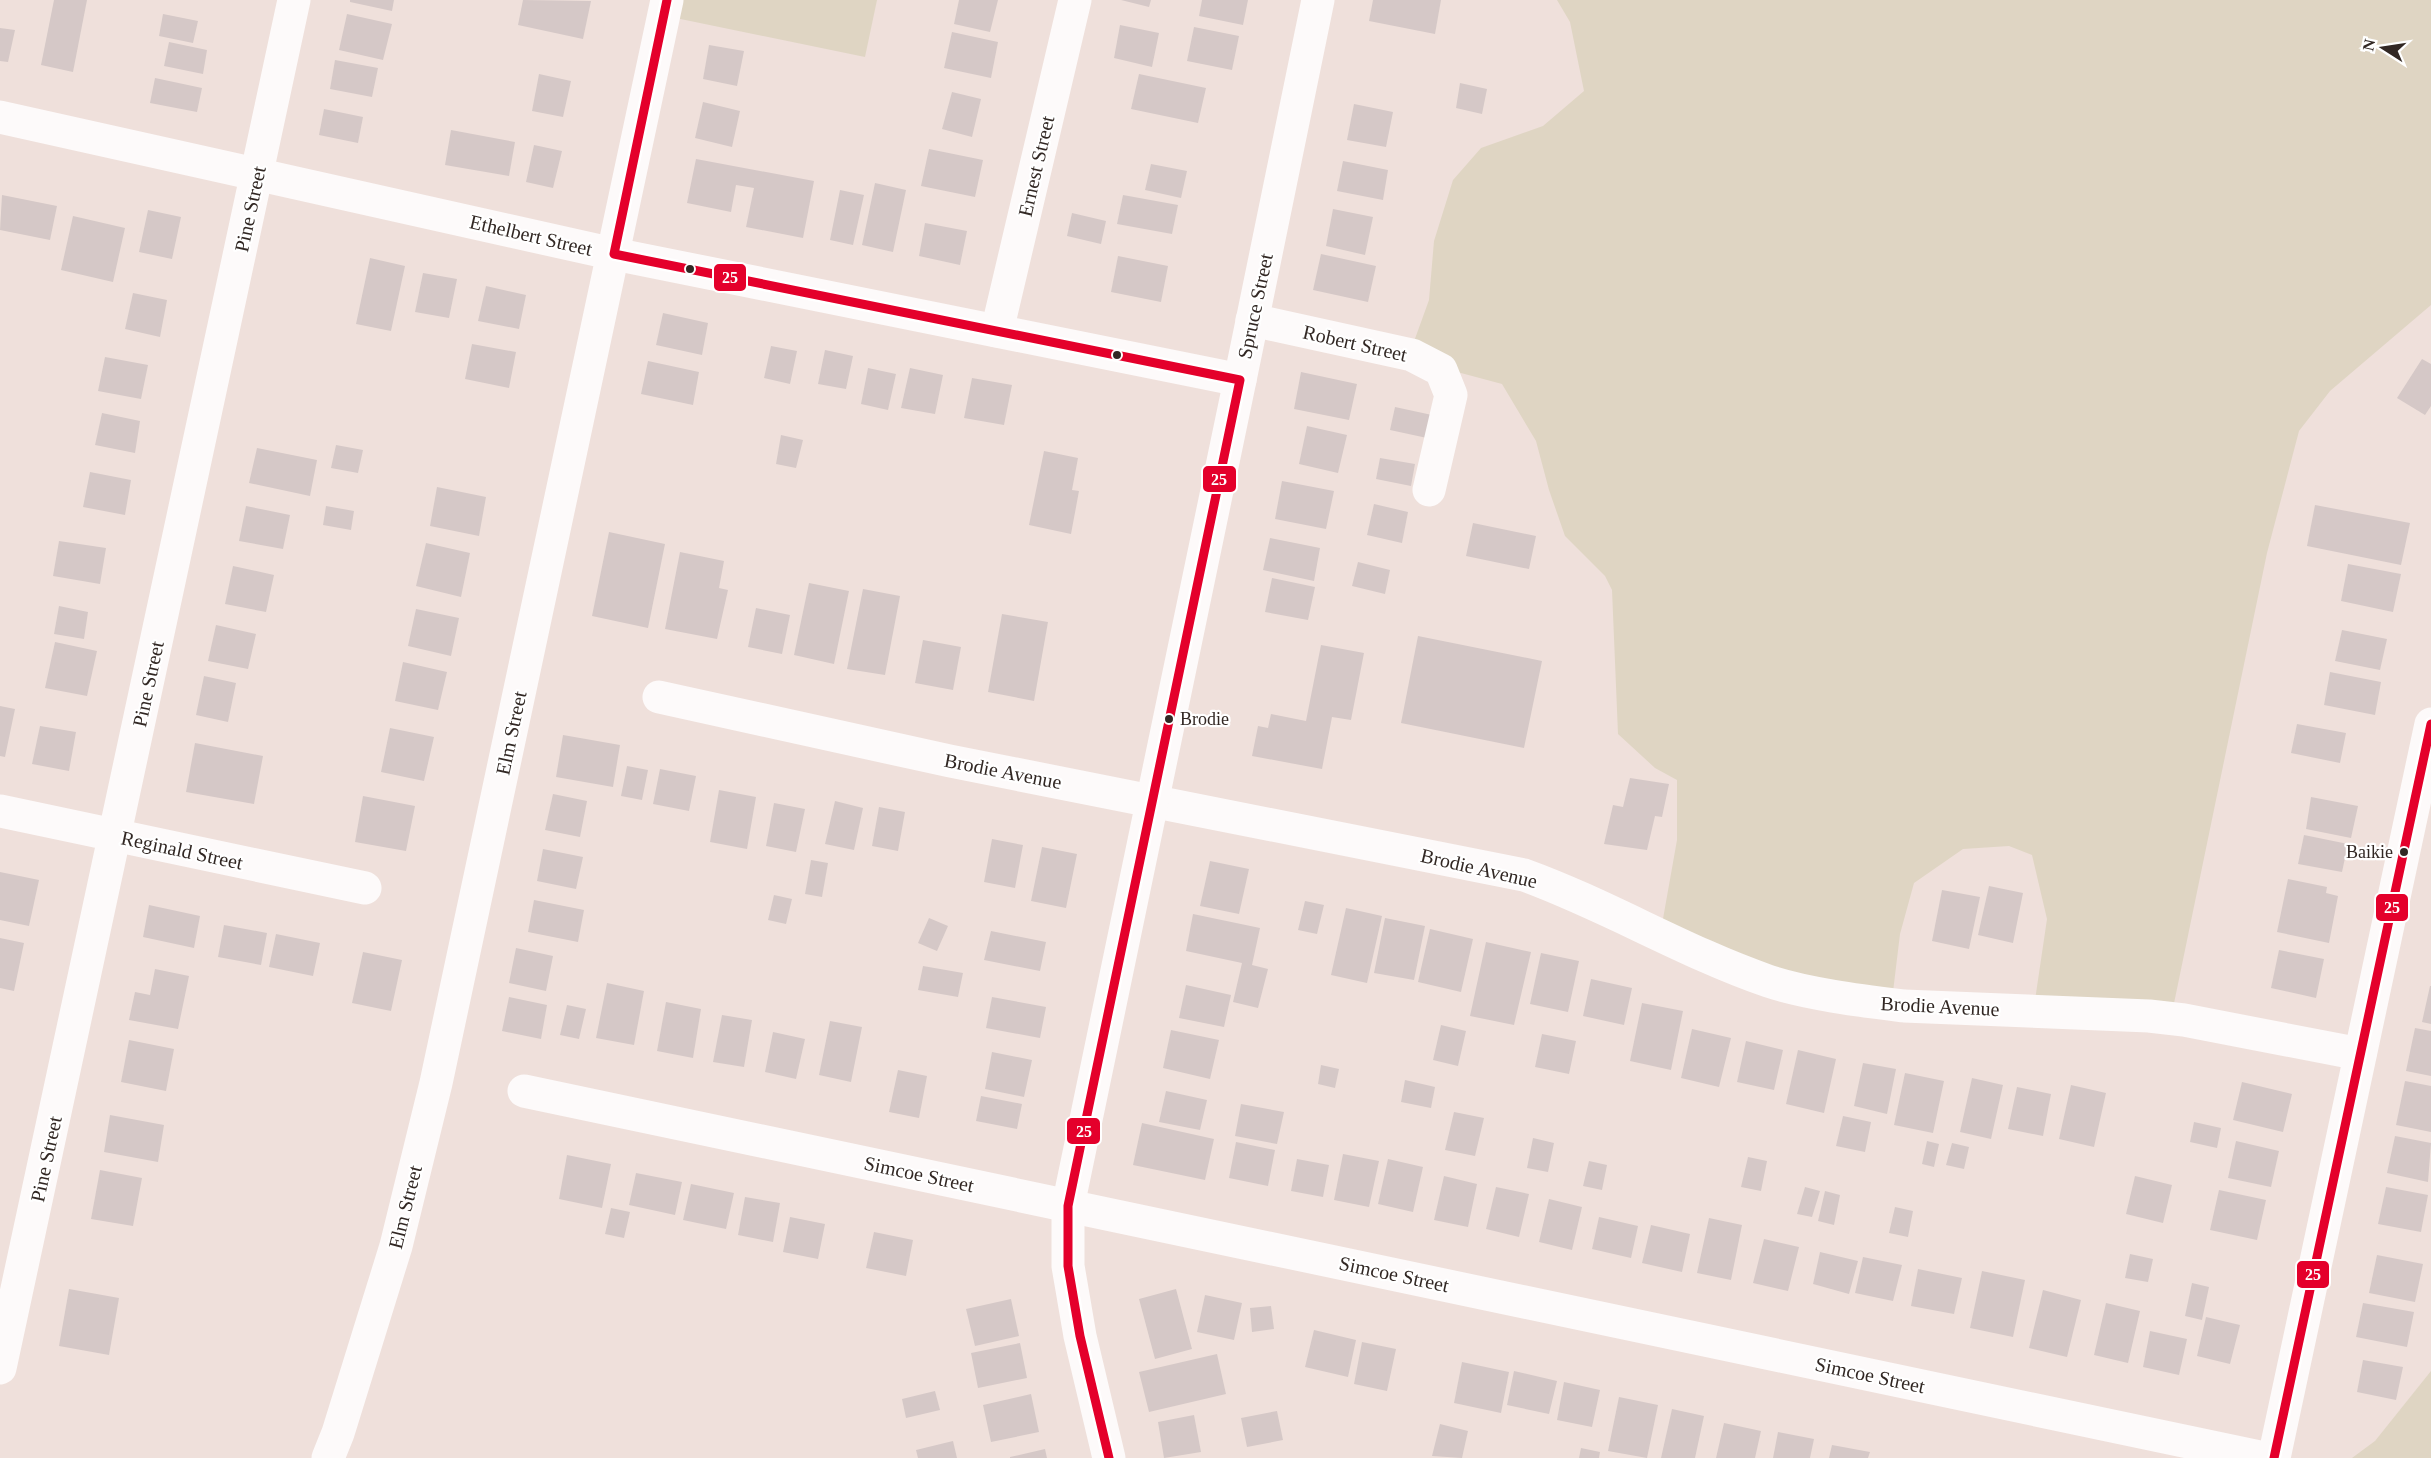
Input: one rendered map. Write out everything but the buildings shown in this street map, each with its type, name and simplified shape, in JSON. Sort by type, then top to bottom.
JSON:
[{"type":"street","name":"Pine Street","points":[[0,1368],[294,0]]},
{"type":"street","name":"Elm Street","points":[[328,1458],[338,1433],[396,1246],[436,1083],[667,0]]},
{"type":"street","name":"Ernest Street","points":[[997,332],[1075,0]]},
{"type":"street","name":"Spruce Street","points":[[1109,1458],[1080,1336],[1068,1266],[1068,1206],[1318,0]]},
{"type":"street","name":"Ethelbert Street","points":[[0,117],[258,173],[614,255],[1240,380]]},
{"type":"street","name":"Robert Street","points":[[1252,320],[1412,355],[1441,370],[1451,395],[1429,490]]},
{"type":"street","name":"Brodie Avenue","points":[[659,697],[950,761],[1524,875],[1574,893],[1635,925],[1770,982],[1867,1002],[1904,1006],[2149,1016],[2184,1020],[2360,1054]]},
{"type":"street","points":[[2274,1458],[2431,724]]},
{"type":"street","name":"Reginald Street","points":[[0,811],[365,888]]},
{"type":"street","name":"Simcoe Street","points":[[524,1090],[2264,1458]]},
{"type":"shaded area","points":[[669,0],[877,0],[865,57],[666,16]]},
{"type":"shaded area","points":[[1557,0],[2431,0],[2431,305],[2330,391],[2299,431],[2267,553],[2172,1013],[2034,1007],[2047,919],[2032,855],[2009,846],[1963,849],[1914,883],[1900,934],[1892,1000],[1866,999],[1661,930],[1677,840],[1677,780],[1655,768],[1618,734],[1612,590],[1605,576],[1565,536],[1549,490],[1536,441],[1502,384],[1446,369],[1412,347],[1429,300],[1434,241],[1453,180],[1481,148],[1543,126],[1584,91],[1570,22]]},
{"type":"shaded area","points":[[2431,1371],[2431,1458],[2352,1458],[2375,1441]]},
{"type":"transit line","name":"25","points":[[667,0],[614,254],[1240,380],[1068,1206],[1068,1266],[1080,1336],[1109,1458]]},
{"type":"transit line","name":"25","points":[[2274,1458],[2431,724]]},
{"type":"place","name":"Brodie","points":[[1169,719]]},
{"type":"place","name":"Baikie","points":[[2404,852]]}]
